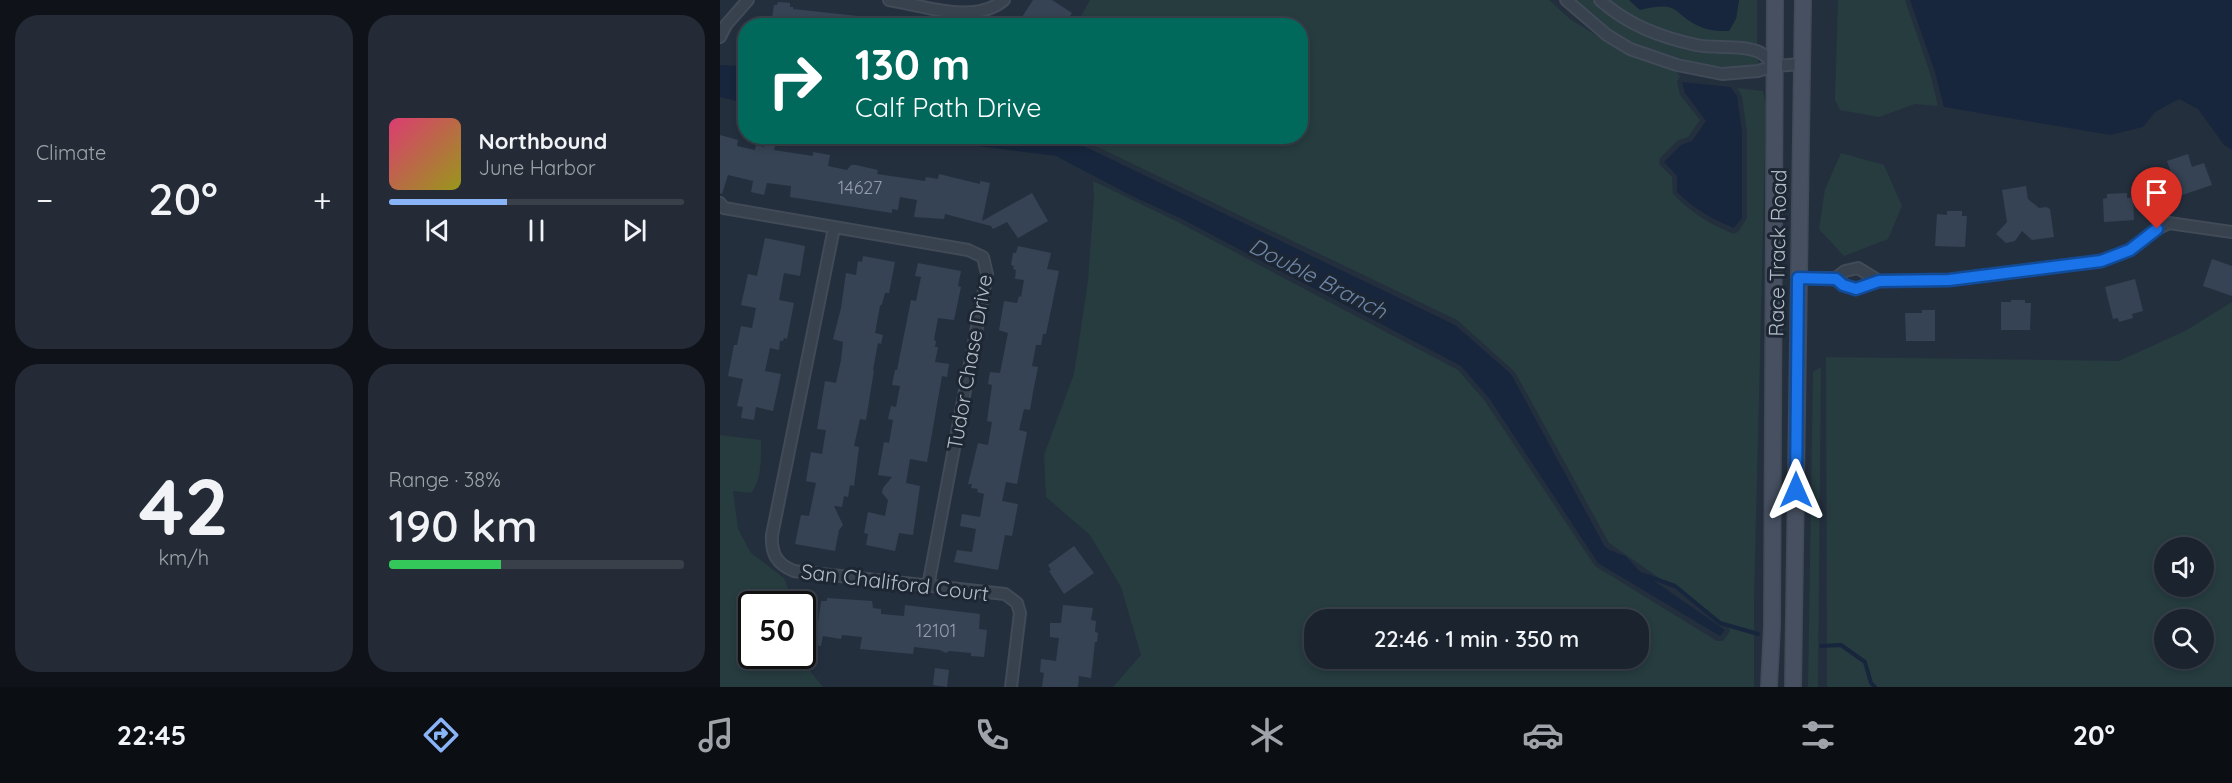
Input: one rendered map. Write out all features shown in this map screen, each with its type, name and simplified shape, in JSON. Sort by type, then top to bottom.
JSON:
[{"type":"main road","name":"Race Track Road","points":[[1769,687],[1772,626],[1775,0]]},
{"type":"main road","name":"Race Track Road","points":[[1793,679],[1803,0]]},
{"type":"main road","points":[[1772,538],[1796,538]]},
{"type":"street","points":[[720,37],[726,25],[748,0]]},
{"type":"street","points":[[889,0],[970,14],[993,8],[1004,0]]},
{"type":"street","points":[[1566,0],[1607,35],[1630,49],[1677,65],[1722,74],[1802,64]]},
{"type":"street","points":[[1600,0],[1625,20],[1658,35],[1699,45],[1751,49],[1763,54],[1774,66]]},
{"type":"street","name":"Tudor Chase Drive","points":[[722,207],[968,250],[983,257],[987,266],[985,285],[928,586]]},
{"type":"street","points":[[1798,278],[1836,279],[1843,285],[1856,289],[1879,281],[1949,280],[2101,261],[2130,250],[2157,229],[2169,223],[2232,232]]},
{"type":"street","name":"San Chaliford Court","points":[[834,228],[772,547],[776,559],[784,567],[794,571],[1005,594],[1017,603],[1020,614],[1011,687]]},
{"type":"street","points":[[1836,279],[1845,271],[1858,268],[1879,281]]},
{"type":"green space","points":[[1090,0],[1549,0],[1570,19],[1628,55],[1677,72],[1680,77],[1677,81],[1680,95],[1700,120],[1688,137],[1677,141],[1660,158],[1659,164],[1672,177],[1673,194],[1680,201],[1701,217],[1734,234],[1738,232],[1747,218],[1747,132],[1742,96],[1737,88],[1763,91],[1766,108],[1754,687],[1113,687],[1141,655],[1121,587],[1090,535],[1046,497],[1044,455],[1074,374],[1088,281],[1093,181],[1178,222],[1458,370],[1485,401],[1595,566],[1717,641],[1723,641],[1730,631],[1728,626],[1609,543],[1515,372],[1457,320],[1092,144],[1308,144],[1308,18],[1080,18]]},
{"type":"green space","points":[[1576,0],[1592,0],[1627,26],[1666,43],[1707,52],[1751,55],[1758,58],[1758,64],[1721,68],[1702,65],[1632,43],[1611,30]]},
{"type":"green space","points":[[1609,0],[1629,0],[1640,10],[1659,6],[1672,8],[1698,26],[1736,19],[1739,0],[1757,0],[1757,45],[1701,40],[1676,35],[1640,21]]},
{"type":"green space","points":[[1838,0],[1905,0],[1930,73],[1938,106],[1915,104],[1879,117],[1840,110],[1835,100]]},
{"type":"green space","points":[[1841,153],[1884,165],[1902,206],[1888,239],[1844,256],[1819,229],[1825,189]]},
{"type":"green space","points":[[2232,302],[2232,687],[1827,687],[1826,357],[2119,361],[2185,331]]},
{"type":"green space","points":[[1821,367],[1818,687],[1808,687],[1813,372]]},
{"type":"green space","points":[[720,435],[761,440],[760,468],[755,488],[751,493],[733,491],[738,529],[751,553],[784,578],[789,591],[738,591],[738,669],[808,669],[823,687],[720,687]]},
{"type":"water","points":[[1629,0],[1739,0],[1736,19],[1729,31],[1701,27],[1670,8],[1654,7],[1640,10]]},
{"type":"water","points":[[1910,0],[2232,0],[2232,150],[2224,145],[2198,109],[2179,99],[2155,112],[2143,127],[2110,135],[1944,107],[1935,72]]},
{"type":"water","points":[[720,65],[738,66],[738,101],[720,97]]},
{"type":"water","points":[[1682,82],[1730,87],[1737,96],[1742,132],[1742,218],[1734,228],[1704,213],[1677,192],[1677,176],[1664,162],[1681,145],[1692,141],[1706,121],[1685,93]]},
{"type":"water","points":[[966,144],[1080,144],[1455,325],[1511,374],[1605,547],[1725,630],[1720,636],[1598,563],[1489,398],[1461,366],[1180,218],[1056,156]]},
{"type":"building","points":[[1033,0],[1052,0],[1072,13],[1070,16],[1073,18],[1020,18]]},
{"type":"building","points":[[778,2],[790,3],[793,9],[858,16],[858,18],[772,18],[774,5]]},
{"type":"building","points":[[720,135],[738,140],[737,146],[755,150],[756,145],[764,147],[765,144],[775,146],[774,150],[813,156],[813,152],[830,155],[828,166],[847,170],[851,165],[856,165],[878,170],[877,174],[925,181],[926,177],[938,179],[939,174],[980,184],[980,181],[990,183],[982,221],[1032,193],[1048,221],[1018,238],[1007,222],[993,229],[991,226],[945,214],[944,219],[914,217],[917,200],[900,197],[898,210],[892,209],[892,213],[790,197],[791,186],[767,183],[764,195],[751,192],[753,181],[728,175],[722,194],[720,193]]},
{"type":"building","points":[[2188,154],[2192,167],[2204,163],[2212,185],[2179,196],[2167,161]]},
{"type":"building","points":[[2026,186],[2028,199],[2039,208],[2050,209],[2054,237],[2032,240],[2022,231],[2015,241],[2006,243],[1996,234],[2007,222],[2002,190]]},
{"type":"building","points":[[2127,193],[2127,198],[2133,198],[2134,220],[2104,222],[2103,199],[2107,198],[2107,194]]},
{"type":"building","points":[[1947,211],[1962,211],[1962,216],[1967,216],[1965,247],[1935,246],[1937,214],[1947,215]]},
{"type":"building","points":[[765,238],[805,246],[800,276],[784,273],[779,300],[794,303],[787,339],[780,341],[779,350],[770,348],[765,371],[781,374],[773,411],[756,407],[754,420],[741,418],[743,407],[737,406],[743,379],[728,376],[734,345],[737,345],[741,326],[752,328],[756,308],[741,305],[748,274],[757,276]]},
{"type":"building","points":[[1018,246],[1051,253],[1047,269],[1059,271],[1046,334],[1043,334],[1041,345],[1036,345],[1032,366],[1038,367],[1030,410],[1024,409],[1019,430],[1027,432],[1017,484],[1006,482],[1002,501],[1018,504],[1012,536],[1005,535],[998,570],[954,562],[957,550],[972,552],[976,529],[960,526],[962,514],[980,517],[984,494],[977,492],[978,489],[971,488],[972,484],[968,484],[978,443],[988,445],[992,422],[987,421],[992,385],[988,384],[990,372],[1000,373],[1008,333],[999,330],[1004,301],[1017,303],[1019,296],[1021,297],[1024,280],[1015,279],[1016,270],[1011,265],[1013,253],[1016,253]]},
{"type":"building","points":[[863,256],[895,262],[889,293],[885,293],[880,306],[875,333],[883,335],[881,344],[878,343],[866,420],[860,419],[854,446],[859,447],[854,486],[850,485],[848,497],[844,496],[842,507],[834,506],[843,525],[839,530],[835,551],[795,544],[801,515],[809,516],[816,483],[806,481],[811,452],[822,454],[826,430],[817,429],[825,381],[836,383],[841,360],[843,342],[833,339],[841,308],[846,273],[856,275],[858,261],[862,262]]},
{"type":"building","points":[[2212,259],[2232,266],[2232,296],[2203,286]]},
{"type":"building","points":[[918,263],[961,271],[958,286],[961,287],[954,320],[938,318],[934,340],[936,341],[935,347],[938,347],[935,362],[949,364],[947,377],[942,376],[927,462],[910,459],[906,483],[920,486],[913,535],[899,533],[895,551],[866,545],[868,534],[864,533],[868,512],[885,516],[888,500],[882,493],[883,488],[892,477],[878,475],[884,442],[889,443],[893,420],[888,419],[891,406],[896,407],[900,386],[892,385],[895,370],[897,370],[911,300],[916,301],[921,277],[915,276]]},
{"type":"building","points":[[2135,279],[2143,311],[2132,314],[2133,318],[2119,322],[2118,318],[2113,319],[2105,287]]},
{"type":"building","points":[[2011,300],[2025,300],[2025,303],[2031,303],[2030,330],[2001,330],[2001,302],[2011,302]]},
{"type":"building","points":[[1922,310],[1935,310],[1935,341],[1906,341],[1905,313],[1922,313]]},
{"type":"building","points":[[1074,546],[1094,573],[1064,594],[1049,571],[1051,570],[1048,565]]},
{"type":"building","points":[[827,598],[872,601],[873,608],[881,609],[881,614],[904,616],[905,605],[980,614],[979,629],[987,630],[984,657],[971,656],[971,653],[949,651],[946,653],[940,650],[914,647],[913,654],[860,649],[862,637],[842,635],[841,639],[823,636],[821,646],[816,646],[821,601],[827,601]]},
{"type":"building","points":[[1063,605],[1093,608],[1091,620],[1096,621],[1095,632],[1098,633],[1091,678],[1079,676],[1078,687],[1042,687],[1044,673],[1040,672],[1041,659],[1056,661],[1059,638],[1050,637],[1050,623],[1061,623]]},
{"type":"building","points":[[935,668],[949,670],[947,687],[933,685]]},
{"type":"waterway","name":"Double Branch","points":[[1612,553],[1625,558],[1635,569]]},
{"type":"waterway","name":"Double Branch","points":[[1644,575],[1675,586],[1720,623],[1758,634]]},
{"type":"waterway","name":"Double Branch","points":[[1821,646],[1841,645],[1865,662],[1871,683],[1875,687]]},
{"type":"route","points":[[1796,490],[1798,278],[1836,279],[1843,285],[1856,289],[1879,281],[1949,280],[2101,261],[2130,250],[2157,229]]}]
